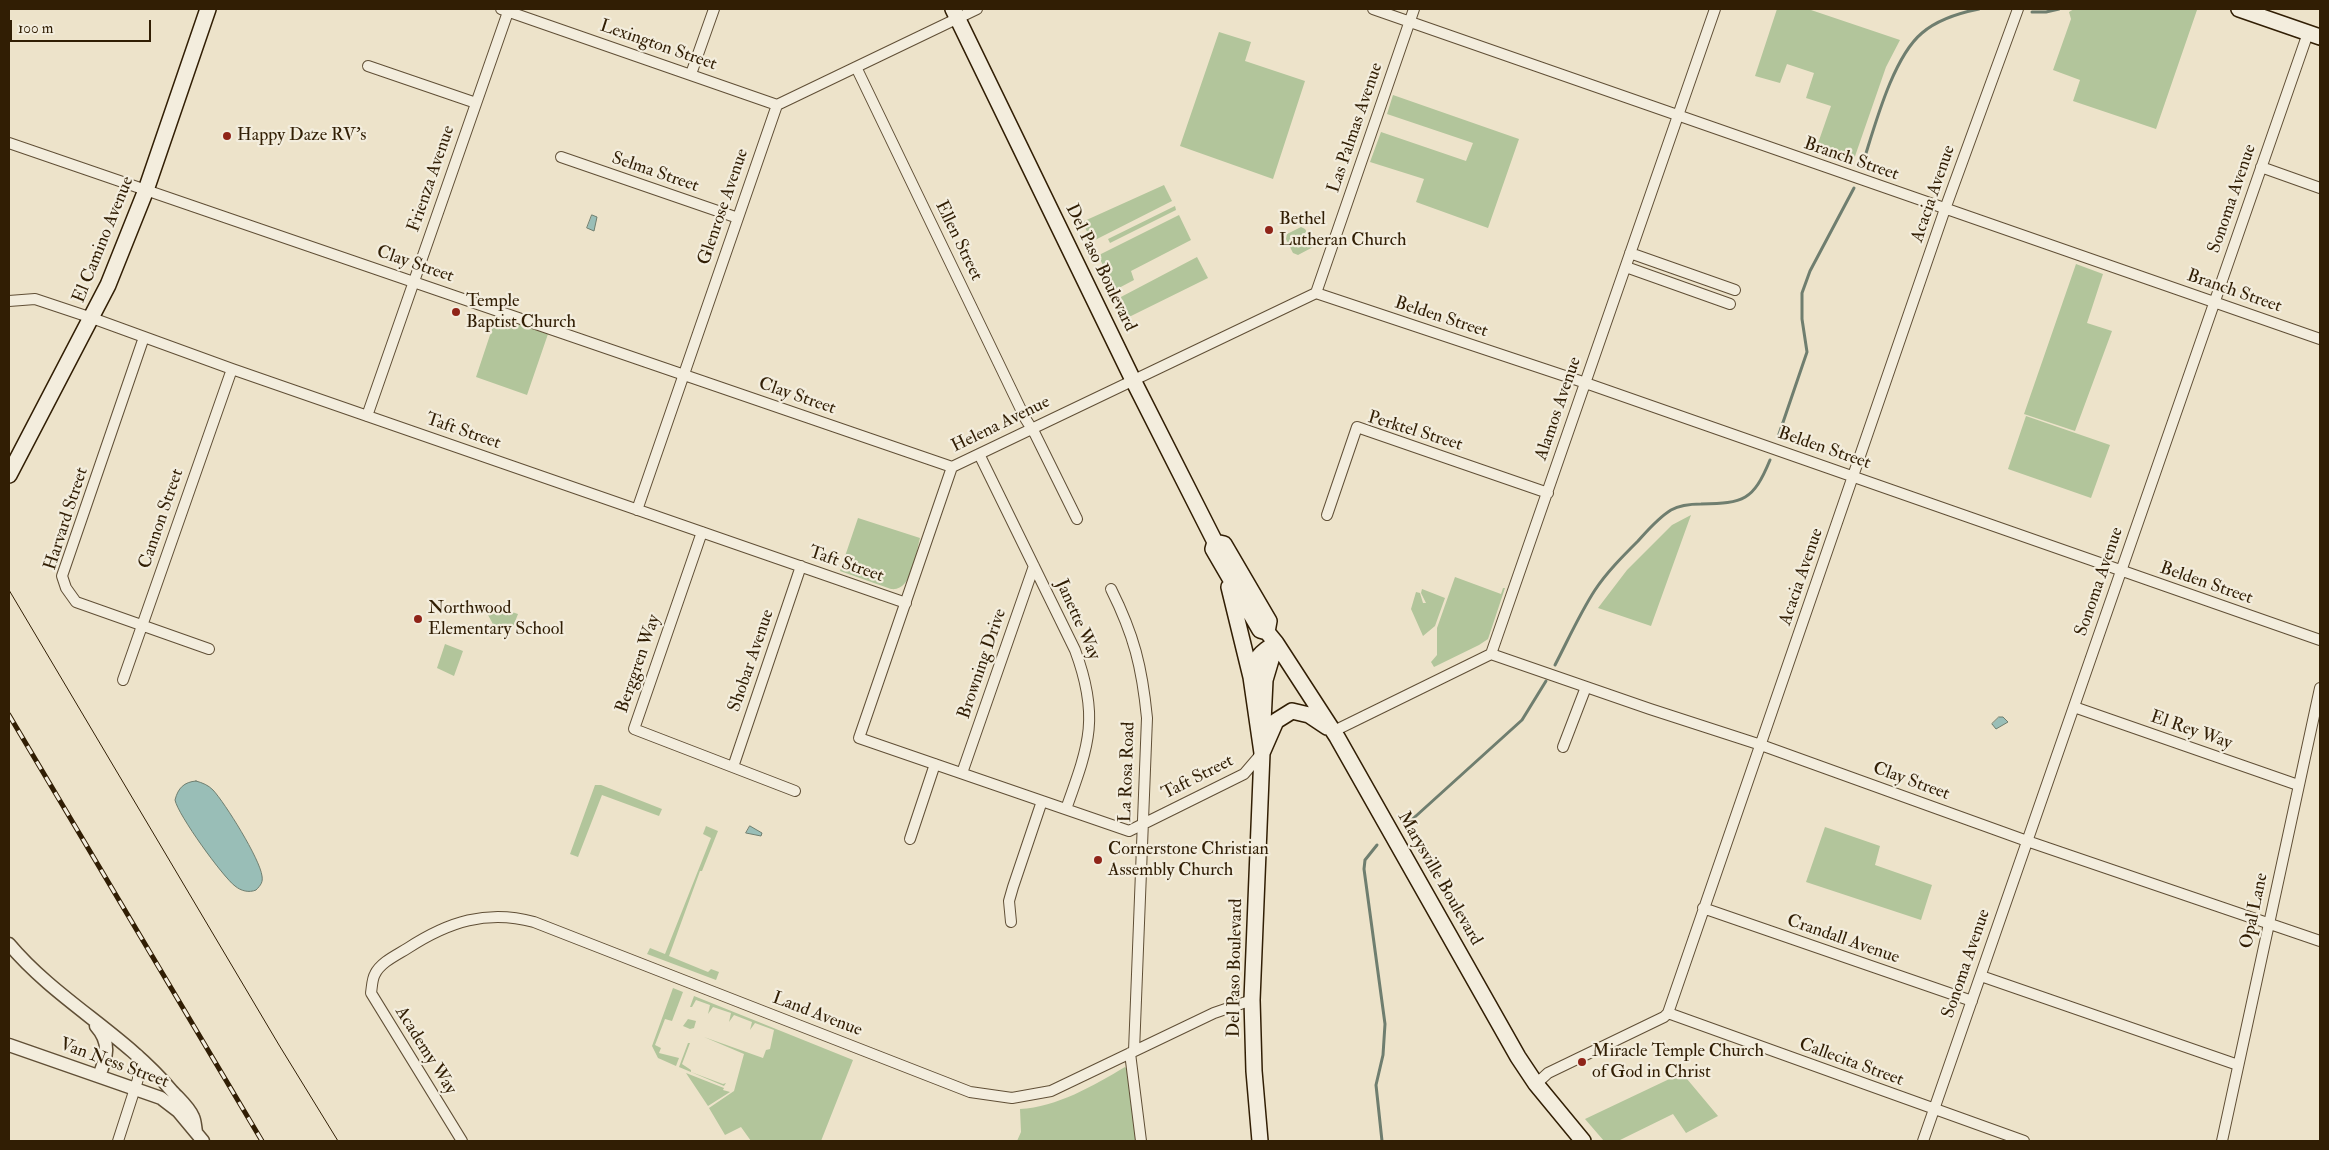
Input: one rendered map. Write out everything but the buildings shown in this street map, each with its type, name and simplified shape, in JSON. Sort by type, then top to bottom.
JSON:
[{"type":"main road","name":"El Camino Avenue","points":[[9,475],[108,286],[146,190],[208,9]]},
{"type":"main road","points":[[2239,9],[2314,35]]},
{"type":"main road","name":"Del Paso Boulevard","points":[[956,13],[1133,380],[1215,542]]},
{"type":"main road","name":"Marysville Boulevard","points":[[1272,638],[1269,621],[1224,544],[1215,542],[1213,549],[1260,630],[1272,638],[1334,731],[1508,1040],[1536,1084],[1583,1141]]},
{"type":"main road","name":"Del Paso Boulevard","points":[[1222,564],[1251,677],[1262,753],[1252,1000],[1254,1071],[1260,1141]]},
{"type":"main road","points":[[1251,677],[1255,662],[1272,638]]},
{"type":"main road","points":[[1262,753],[1265,680],[1272,638]]},
{"type":"main road","points":[[1262,753],[1276,721],[1283,714],[1292,711],[1309,715],[1334,731]]},
{"type":"street","points":[[691,74],[714,9]]},
{"type":"street","points":[[777,105],[856,67],[956,13],[977,9]]},
{"type":"street","name":"Branch Street","points":[[1373,9],[1679,114],[1793,157],[2320,339]]},
{"type":"street","name":"Las Palmas Avenue","points":[[1316,293],[1414,9]]},
{"type":"street","name":"Alamos Avenue","points":[[1491,654],[1715,9]]},
{"type":"street","name":"Acacia Avenue","points":[[1668,1013],[1945,209],[2018,9]]},
{"type":"street","name":"Lexington Street","points":[[506,10],[777,105]]},
{"type":"street","name":"Frienza Avenue","points":[[367,416],[476,103],[506,10]]},
{"type":"street","name":"Sonoma Avenue","points":[[1923,1141],[2262,167],[2314,35]]},
{"type":"street","points":[[368,66],[476,103]]},
{"type":"street","name":"Ellen Street","points":[[856,67],[1030,429]]},
{"type":"street","name":"Glenrose Avenue","points":[[638,510],[777,105]]},
{"type":"street","name":"Clay Street","points":[[9,143],[952,467]]},
{"type":"street","name":"Selma Street","points":[[562,157],[738,218]]},
{"type":"street","points":[[2262,167],[2320,188]]},
{"type":"street","points":[[1630,253],[1735,290]]},
{"type":"street","points":[[1626,267],[1730,304]]},
{"type":"street","points":[[1717,299],[1722,286]]},
{"type":"street","points":[[1133,380],[1316,293]]},
{"type":"street","name":"Belden Street","points":[[1316,293],[1585,383],[2320,640]]},
{"type":"street","name":"Taft Street","points":[[9,302],[35,299],[92,318],[232,369],[906,603]]},
{"type":"street","name":"Harvard Street","points":[[144,337],[62,576],[66,588],[76,602],[209,649]]},
{"type":"street","name":"Cannon Street","points":[[123,680],[232,369]]},
{"type":"street","name":"Helena Avenue","points":[[859,738],[952,467],[1133,380]]},
{"type":"street","name":"Perktel Street","points":[[1327,515],[1357,427],[1548,493]]},
{"type":"street","points":[[1030,429],[1035,434],[1077,519]]},
{"type":"street","name":"Janette Way","points":[[979,454],[1075,650],[1084,676],[1089,702],[1089,739],[1066,809]]},
{"type":"street","name":"Berggren Way","points":[[702,532],[634,729],[795,791]]},
{"type":"street","name":"Shobar Avenue","points":[[733,767],[801,566]]},
{"type":"street","name":"Browning Drive","points":[[962,773],[1034,566]]},
{"type":"street","name":"La Rosa Road","points":[[1111,590],[1134,641],[1147,718],[1132,1052],[1141,1141]]},
{"type":"street","name":"Clay Street","points":[[1491,654],[1761,745],[2027,841],[2268,925],[2320,941]]},
{"type":"street","points":[[1334,731],[1491,654]]},
{"type":"street","points":[[1563,747],[1586,687]]},
{"type":"street","name":"Opal Lane","points":[[2222,1141],[2320,688]]},
{"type":"street","name":"El Rey Way","points":[[2074,707],[2298,785]]},
{"type":"street","name":"Taft Street","points":[[859,738],[1129,831],[1244,774],[1262,753]]},
{"type":"street","points":[[910,839],[935,764]]},
{"type":"street","points":[[1010,922],[1009,901],[1012,887],[1042,801]]},
{"type":"street","name":"Crandall Avenue","points":[[1703,908],[1972,1001]]},
{"type":"street","name":"Land Avenue","points":[[374,974],[394,957],[448,925],[475,918],[513,917],[547,926],[983,1095],[1012,1098],[1042,1094],[1064,1086],[1228,1007],[1252,1000]]},
{"type":"street","points":[[9,944],[30,966],[86,1015],[138,1055],[193,1116],[200,1136]]},
{"type":"street","name":"Academy Way","points":[[374,974],[371,992],[462,1141]]},
{"type":"street","points":[[1981,976],[2238,1066]]},
{"type":"street","points":[[1536,1084],[1548,1072],[1664,1017],[1668,1013]]},
{"type":"street","name":"Callecita Street","points":[[1668,1013],[2024,1141]]},
{"type":"street","points":[[86,1015],[102,1033],[107,1042],[107,1052],[99,1076]]},
{"type":"street","name":"Van Ness Street","points":[[9,1045],[167,1101],[200,1136]]},
{"type":"street","points":[[118,1141],[136,1089],[139,1070],[138,1055]]},
{"type":"green space","points":[[1777,9],[1808,9],[1900,40],[1886,67],[1853,162],[1816,149],[1831,106],[1806,98],[1814,73],[1787,64],[1780,83],[1755,76]]},
{"type":"green space","points":[[2074,9],[2197,10],[2156,129],[2073,101],[2080,80],[2053,70],[2071,19],[2069,12]]},
{"type":"green space","points":[[1219,32],[1251,42],[1245,61],[1305,81],[1273,179],[1180,146]]},
{"type":"green space","points":[[1393,95],[1519,139],[1488,228],[1416,202],[1424,179],[1370,162],[1381,132],[1466,161],[1473,143],[1387,114]]},
{"type":"green space","points":[[1164,185],[1172,201],[1095,240],[1091,239],[1082,222]]},
{"type":"green space","points":[[1175,206],[1176,210],[1110,243],[1108,239]]},
{"type":"green space","points":[[1179,215],[1191,240],[1131,271],[1134,280],[1115,290],[1099,257],[1101,254]]},
{"type":"green space","points":[[1301,227],[1305,229],[1315,246],[1298,255],[1293,253],[1286,239],[1287,234]]},
{"type":"green space","points":[[1197,257],[1208,278],[1129,317],[1119,298]]},
{"type":"green space","points":[[2076,264],[2103,274],[2087,323],[2112,331],[2075,431],[2024,414]]},
{"type":"green space","points":[[496,317],[548,334],[527,395],[476,377]]},
{"type":"green space","points":[[2026,416],[2110,445],[2091,498],[2008,469]]},
{"type":"green space","points":[[1691,515],[1651,626],[1598,608],[1627,570],[1672,525]]},
{"type":"green space","points":[[858,518],[920,538],[912,570],[904,584],[898,588],[891,589],[840,571]]},
{"type":"green space","points":[[1455,577],[1501,594],[1503,588],[1505,588],[1488,639],[1434,667],[1431,662],[1437,655],[1437,628]]},
{"type":"green space","points":[[1422,589],[1445,598],[1435,626],[1423,636],[1411,609],[1416,592],[1420,593],[1423,603],[1426,603],[1421,593]]},
{"type":"green space","points":[[491,605],[518,614],[511,632],[494,626],[488,615]]},
{"type":"green space","points":[[445,644],[463,651],[454,676],[437,668]]},
{"type":"green space","points":[[595,785],[601,785],[662,809],[659,816],[602,795],[578,857],[570,854]]},
{"type":"green space","points":[[706,826],[718,831],[702,871],[700,871],[669,956],[708,972],[711,969],[719,972],[716,980],[647,954],[650,948],[665,954],[711,838],[703,834]]},
{"type":"green space","points":[[1825,827],[1880,846],[1875,865],[1932,885],[1921,920],[1806,882]]},
{"type":"green space","points":[[673,988],[683,992],[672,1021],[665,1019],[655,1045],[661,1048],[659,1053],[679,1058],[676,1066],[658,1058],[652,1046]]},
{"type":"green space","points":[[694,996],[853,1060],[821,1141],[751,1141],[741,1127],[725,1135],[709,1108],[734,1091],[744,1054],[704,1037],[763,1058],[766,1050],[770,1049],[774,1030],[755,1023],[750,1030],[752,1022],[734,1015],[729,1022],[731,1013],[713,1007],[708,1014],[710,1005],[696,1000],[692,1007],[690,1007]]},
{"type":"green space","points":[[688,1019],[696,1021],[694,1028],[690,1029],[683,1026]]},
{"type":"green space","points":[[688,1043],[690,1043],[682,1064],[691,1072],[723,1084],[726,1083],[724,1086],[679,1067]]},
{"type":"green space","points":[[1125,1067],[1128,1070],[1137,1141],[1017,1141],[1021,1132],[1020,1109],[1061,1100]]},
{"type":"green space","points":[[686,1073],[724,1088],[723,1090],[730,1092],[708,1106]]},
{"type":"green space","points":[[1682,1073],[1718,1116],[1686,1133],[1673,1114],[1618,1141],[1604,1141],[1585,1119]]},
{"type":"water","points":[[592,215],[597,217],[594,231],[587,228]]},
{"type":"water","points":[[1999,717],[2003,717],[2008,722],[1996,729],[1992,724]]},
{"type":"water","points":[[196,781],[205,784],[213,790],[249,845],[262,876],[261,883],[256,890],[242,890],[229,880],[202,845],[178,808],[175,800],[180,789],[185,784]]},
{"type":"water","points":[[750,826],[762,833],[761,836],[746,833]]},
{"type":"waterway","points":[[1862,166],[1885,95],[1893,76],[1911,44],[1934,24],[1956,15],[1979,9]]},
{"type":"waterway","points":[[2032,12],[2046,12],[2059,9]]},
{"type":"waterway","points":[[1778,437],[1807,352],[1802,319],[1802,293],[1810,271],[1854,188]]},
{"type":"waterway","points":[[1555,665],[1595,590],[1615,565],[1657,520],[1671,510],[1682,506],[1716,504],[1745,497],[1758,484],[1770,460]]},
{"type":"waterway","points":[[1406,825],[1522,720],[1546,681]]},
{"type":"waterway","points":[[1377,845],[1365,860],[1364,869],[1385,1024],[1383,1055],[1376,1085],[1382,1141]]},
{"type":"tram line","points":[[9,590],[338,1141]]},
{"type":"railway","points":[[9,715],[262,1141]]},
{"type":"place","name":"Happy Daze RV's","points":[[227,136]]},
{"type":"place","name":"Bethel Lutheran Church","points":[[1269,230]]},
{"type":"place","name":"Temple Baptist Church","points":[[456,312]]},
{"type":"place","name":"Northwood Elementary School","points":[[418,619]]},
{"type":"place","name":"Cornerstone Christian Assembly Church","points":[[1098,860]]},
{"type":"place","name":"Miracle Temple Church of God in Christ","points":[[1582,1062]]}]
